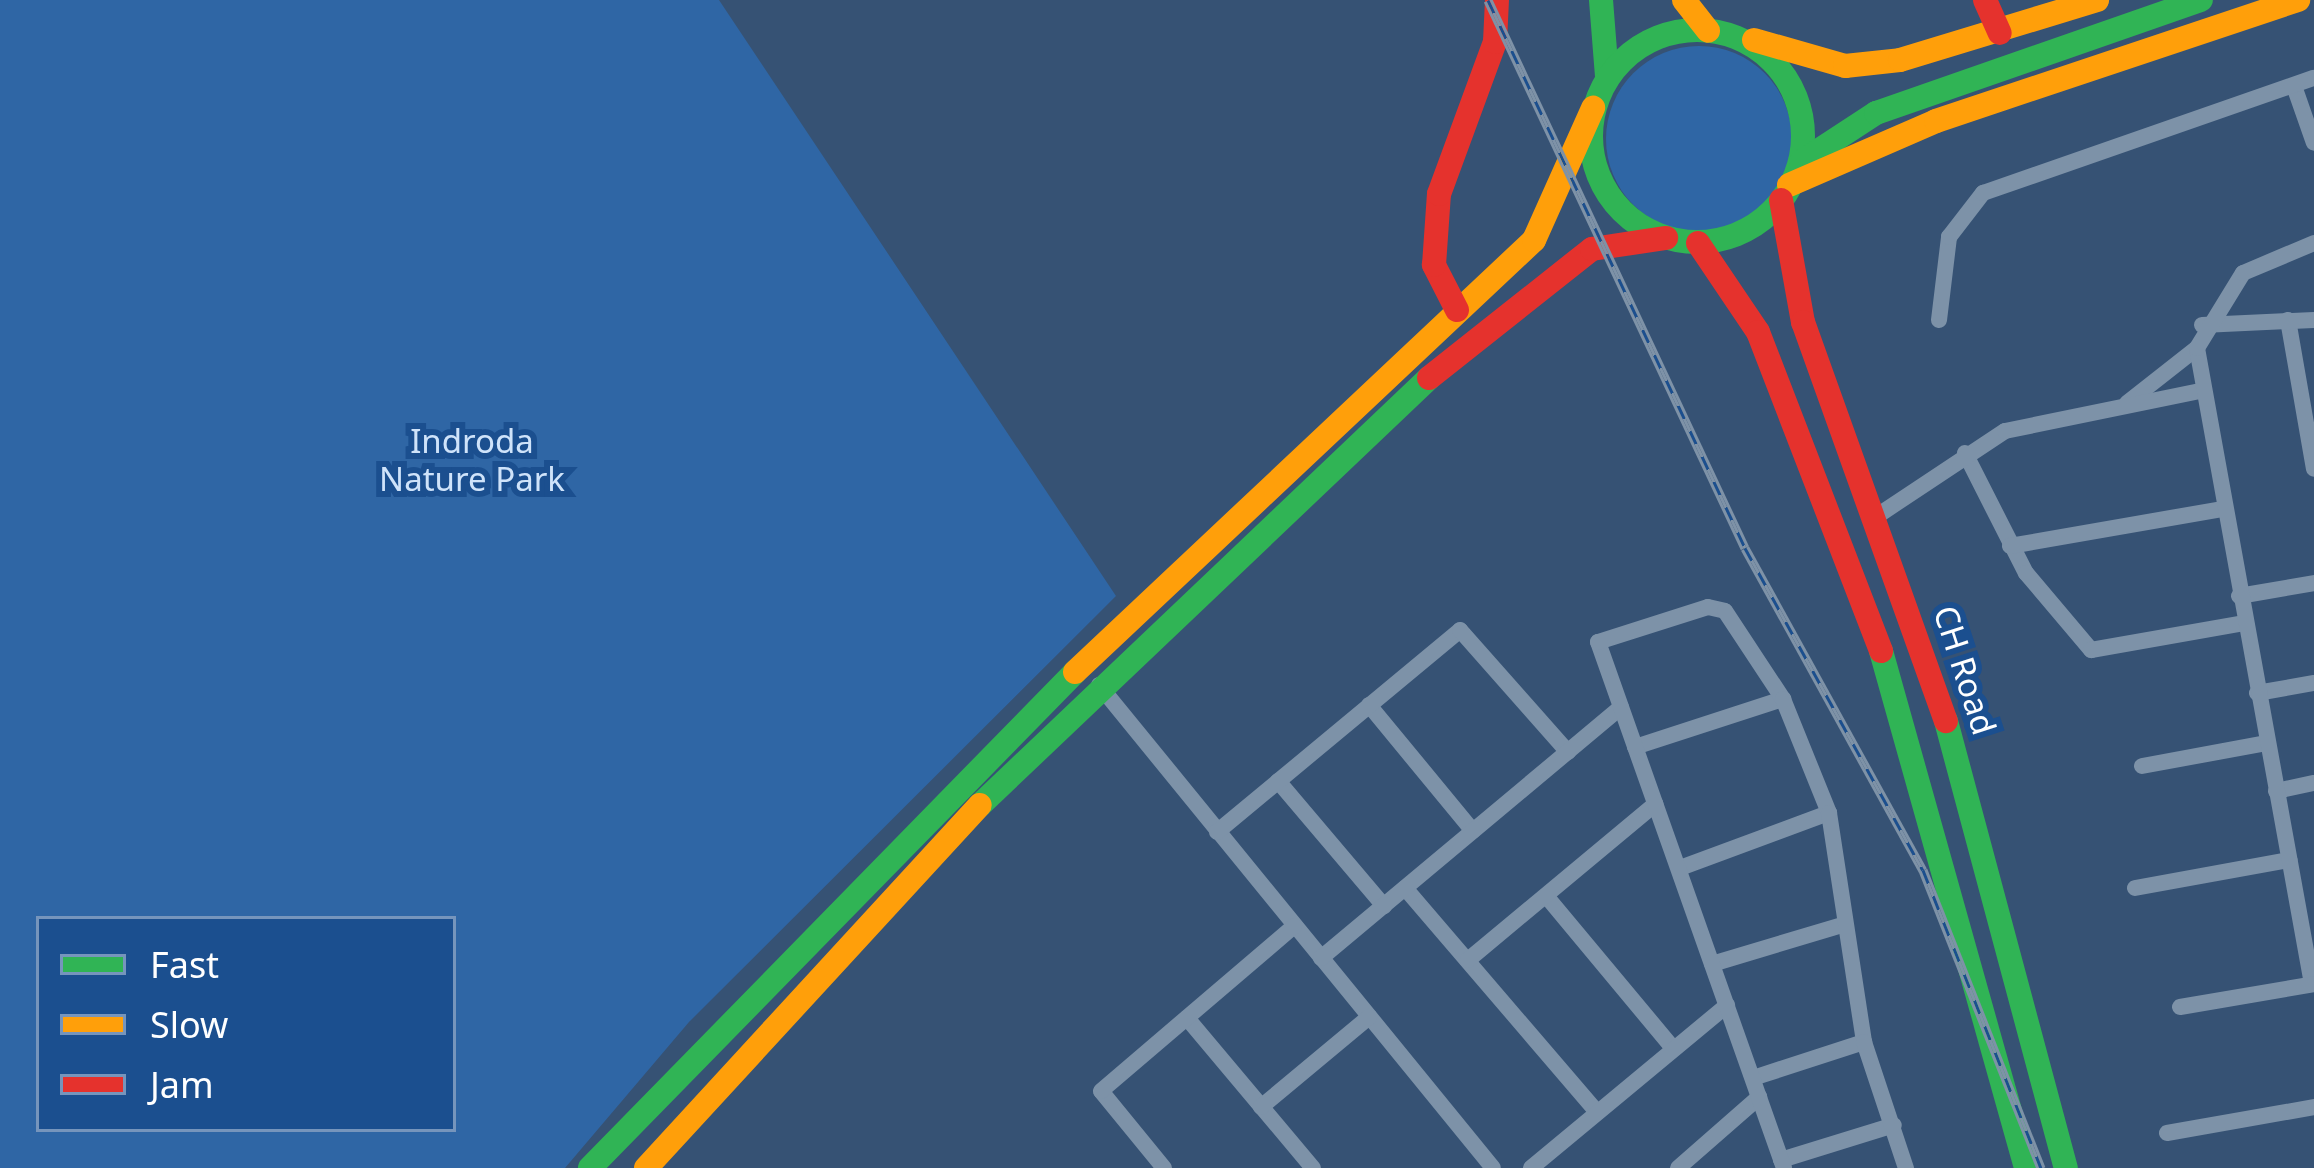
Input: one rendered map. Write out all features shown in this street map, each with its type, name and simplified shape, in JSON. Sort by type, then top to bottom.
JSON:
[{"type":"main road","points":[[1457,310],[1435,265],[1439,194],[1496,42],[1497,0]]},
{"type":"main road","points":[[1600,0],[1607,77]]},
{"type":"main road","points":[[1684,0],[1717,32],[1782,72],[1806,138],[1790,182]]},
{"type":"main road","points":[[590,1168],[949,791],[1534,241],[1607,77],[1659,36],[1717,32],[1845,66],[2000,33],[2097,0]]},
{"type":"main road","points":[[646,1168],[1100,685],[1560,269],[1592,249],[1666,238],[1698,243],[1758,223],[1790,182],[1876,113],[2201,0]]},
{"type":"main road","points":[[1790,182],[1936,121],[2298,0]]},
{"type":"main road","points":[[1994,2],[2000,33]]},
{"type":"main road","points":[[1593,108],[1589,141],[1612,202],[1666,238]]},
{"type":"main road","name":"CH Road","points":[[1790,182],[1803,322],[1880,514],[1955,746],[2066,1168]]},
{"type":"main road","points":[[1698,243],[1758,332],[1865,594],[2026,1168]]},
{"type":"street","points":[[1939,320],[1949,237],[1983,193],[2314,79]]},
{"type":"street","points":[[2294,86],[2314,143]]},
{"type":"street","points":[[2180,1007],[2313,984],[2200,391],[2197,348],[2202,325],[2243,273],[2314,243]]},
{"type":"street","points":[[2288,320],[2314,469]]},
{"type":"street","points":[[2202,325],[2314,320]]},
{"type":"street","points":[[2126,405],[2197,348]]},
{"type":"street","points":[[1880,514],[1965,453],[2021,426],[2200,391]]},
{"type":"street","points":[[1965,453],[2010,546],[2091,650],[2244,623]]},
{"type":"street","points":[[2010,546],[2222,509]]},
{"type":"street","points":[[2239,596],[2314,583]]},
{"type":"street","points":[[1894,1125],[1783,1164],[1598,642],[1708,607],[1725,611],[1783,698],[1829,813],[1864,1042],[1894,1125],[1906,1168]]},
{"type":"street","points":[[1217,832],[1460,630],[1568,752]]},
{"type":"street","points":[[2257,693],[2314,683]]},
{"type":"street","points":[[1100,685],[1483,1165]]},
{"type":"street","points":[[1635,747],[1783,698]]},
{"type":"street","points":[[1369,705],[1473,831]]},
{"type":"street","points":[[1321,958],[1621,707]]},
{"type":"street","points":[[2142,766],[2266,743]]},
{"type":"street","points":[[1278,781],[1384,906]]},
{"type":"street","points":[[2276,791],[2314,783]]},
{"type":"street","points":[[1468,960],[1655,804]]},
{"type":"street","points":[[1680,868],[1829,813]]},
{"type":"street","points":[[2134,889],[2289,860]]},
{"type":"street","points":[[2293,880],[2314,876]]},
{"type":"street","points":[[1405,888],[1597,1112]]},
{"type":"street","points":[[1546,897],[1673,1048]]},
{"type":"street","points":[[1712,964],[1845,924]]},
{"type":"street","points":[[1164,1168],[1101,1091],[1294,926]]},
{"type":"street","points":[[1531,1168],[1726,1005]]},
{"type":"street","points":[[1261,1107],[1369,1017]]},
{"type":"street","points":[[1187,1018],[1312,1168]]},
{"type":"street","points":[[1753,1078],[1864,1042]]},
{"type":"street","points":[[1678,1168],[1759,1096]]},
{"type":"street","points":[[2167,1132],[2314,1107]]},
{"type":"green space","name":"Indroda Nature Park","points":[[0,0],[719,0],[1116,596],[689,1022],[565,1168],[0,1168]]},
{"type":"green space","points":[[1699,46],[1734,53],[1764,74],[1785,104],[1792,139],[1785,174],[1764,204],[1734,225],[1699,232],[1664,225],[1634,204],[1613,174],[1606,139],[1613,104],[1634,74],[1664,53]]},
{"type":"railway","points":[[1488,0],[1745,548],[1923,870],[2041,1168]]},
{"type":"traffic: fast","points":[[1601,0],[1607,77]]},
{"type":"traffic: fast","points":[[1801,162],[1876,113],[2201,0]]},
{"type":"traffic: fast","points":[[1697,30],[1738,38],[1772,61],[1795,95],[1803,136],[1795,177],[1772,211],[1738,234],[1697,242],[1656,234],[1622,211],[1599,177],[1591,136],[1599,95],[1622,61],[1656,38],[1697,30]]},
{"type":"traffic: fast","points":[[980,805],[1429,378]]},
{"type":"traffic: fast","points":[[1881,651],[2026,1168]]},
{"type":"traffic: fast","points":[[590,1168],[1075,672]]},
{"type":"traffic: fast","points":[[1946,721],[2066,1168]]},
{"type":"traffic: slow","points":[[1684,0],[1708,31]]},
{"type":"traffic: slow","points":[[1754,40],[1845,66],[1900,60],[2097,0]]},
{"type":"traffic: slow","points":[[1789,185],[1936,121],[2298,0]]},
{"type":"traffic: slow","points":[[1075,672],[1534,240],[1593,108]]},
{"type":"traffic: slow","points":[[646,1168],[980,805]]},
{"type":"traffic: jam","points":[[1457,310],[1434,265],[1439,194],[1495,42],[1497,0]]},
{"type":"traffic: jam","points":[[1985,0],[2000,33]]},
{"type":"traffic: jam","points":[[1781,200],[1803,322],[1946,721]]},
{"type":"traffic: jam","points":[[1429,378],[1592,249],[1666,238]]},
{"type":"traffic: jam","points":[[1698,243],[1758,332],[1881,651]]}]
